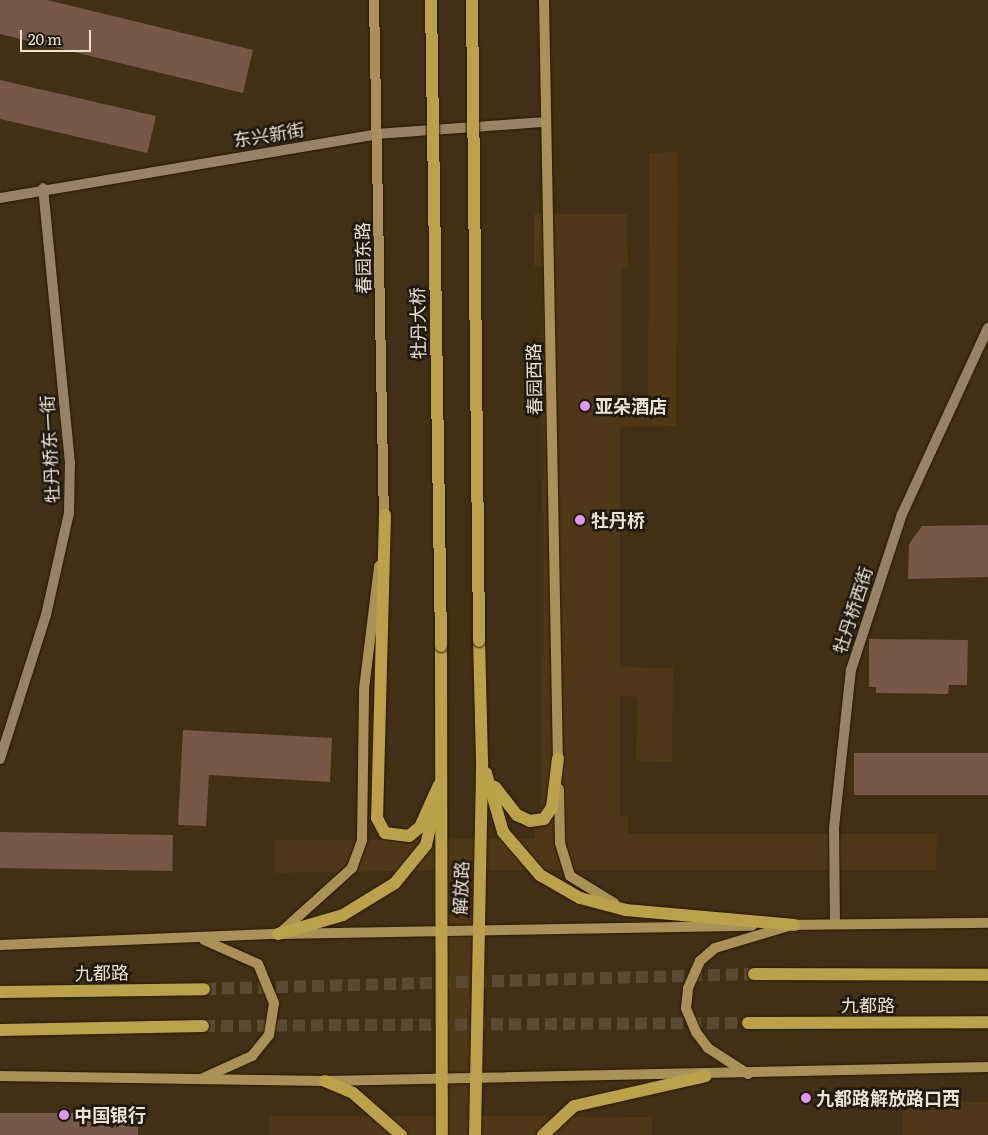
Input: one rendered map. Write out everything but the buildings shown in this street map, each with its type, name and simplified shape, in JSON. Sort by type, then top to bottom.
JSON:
[{"type":"main road","name":"春园东路","points":[[278,934],[352,868],[362,840],[364,689],[385,514],[374,0]]},
{"type":"main road","name":"牡丹大桥","points":[[431,0],[441,646]]},
{"type":"main road","name":"解放路","points":[[472,0],[482,761],[476,1135]]},
{"type":"main road","name":"春园西路","points":[[544,0],[560,844],[570,876],[626,910]]},
{"type":"main road","points":[[385,514],[377,818],[385,833],[409,836],[420,827],[441,781]]},
{"type":"main road","name":"解放路","points":[[441,646],[442,1135]]},
{"type":"main road","points":[[482,761],[501,799],[530,821],[544,819],[552,807],[558,758]]},
{"type":"main road","points":[[482,761],[503,832],[540,875],[580,898],[626,910],[794,925]]},
{"type":"main road","points":[[278,934],[343,914],[396,883],[426,845],[441,781]]},
{"type":"main road","points":[[0,945],[202,940],[278,934],[442,933],[835,923],[988,923]]},
{"type":"main road","points":[[748,1074],[708,1048],[696,1032],[686,1008],[688,988],[700,961],[715,948],[794,925]]},
{"type":"main road","points":[[200,1079],[252,1056],[269,1035],[274,1003],[258,964],[202,940]]},
{"type":"main road","name":"九都路","points":[[754,974],[988,975]]},
{"type":"main road","name":"九都路","points":[[0,992],[204,989]]},
{"type":"main road","name":"九都路","points":[[748,1023],[988,1022]]},
{"type":"main road","points":[[0,1030],[203,1026]]},
{"type":"main road","points":[[0,1076],[325,1081],[442,1080],[706,1076],[988,1067]]},
{"type":"main road","points":[[544,1135],[574,1106],[706,1076]]},
{"type":"main road","points":[[325,1081],[353,1093],[401,1135]]},
{"type":"street","name":"东兴新街","points":[[0,198],[43,188],[377,134],[545,122]]},
{"type":"street","name":"牡丹桥东一街","points":[[0,759],[46,615],[69,513],[70,463],[43,188]]},
{"type":"street","name":"牡丹桥西街","points":[[835,923],[834,828],[850,670],[902,514],[988,328]]},
{"type":"shaded area","points":[[678,152],[676,426],[620,427],[620,667],[673,668],[672,762],[636,761],[637,697],[620,696],[620,816],[628,816],[628,834],[937,834],[936,870],[474,870],[473,1116],[652,1117],[652,1135],[269,1135],[269,1116],[445,1116],[445,870],[275,873],[275,840],[535,839],[535,817],[541,817],[542,267],[534,266],[534,214],[627,214],[628,267],[621,268],[621,400],[648,400],[649,153]]},
{"type":"shaded area","points":[[903,1102],[988,1102],[988,1135],[903,1135]]},
{"type":"tunnel","points":[[204,989],[754,974]]},
{"type":"tunnel","points":[[203,1026],[748,1023]]},
{"type":"place","name":"亚朵酒店","points":[[585,406]]},
{"type":"place","name":"牡丹桥","points":[[580,520]]},
{"type":"place","name":"九都路解放路口西","points":[[806,1098]]},
{"type":"place","name":"中国银行","points":[[64,1115]]}]
